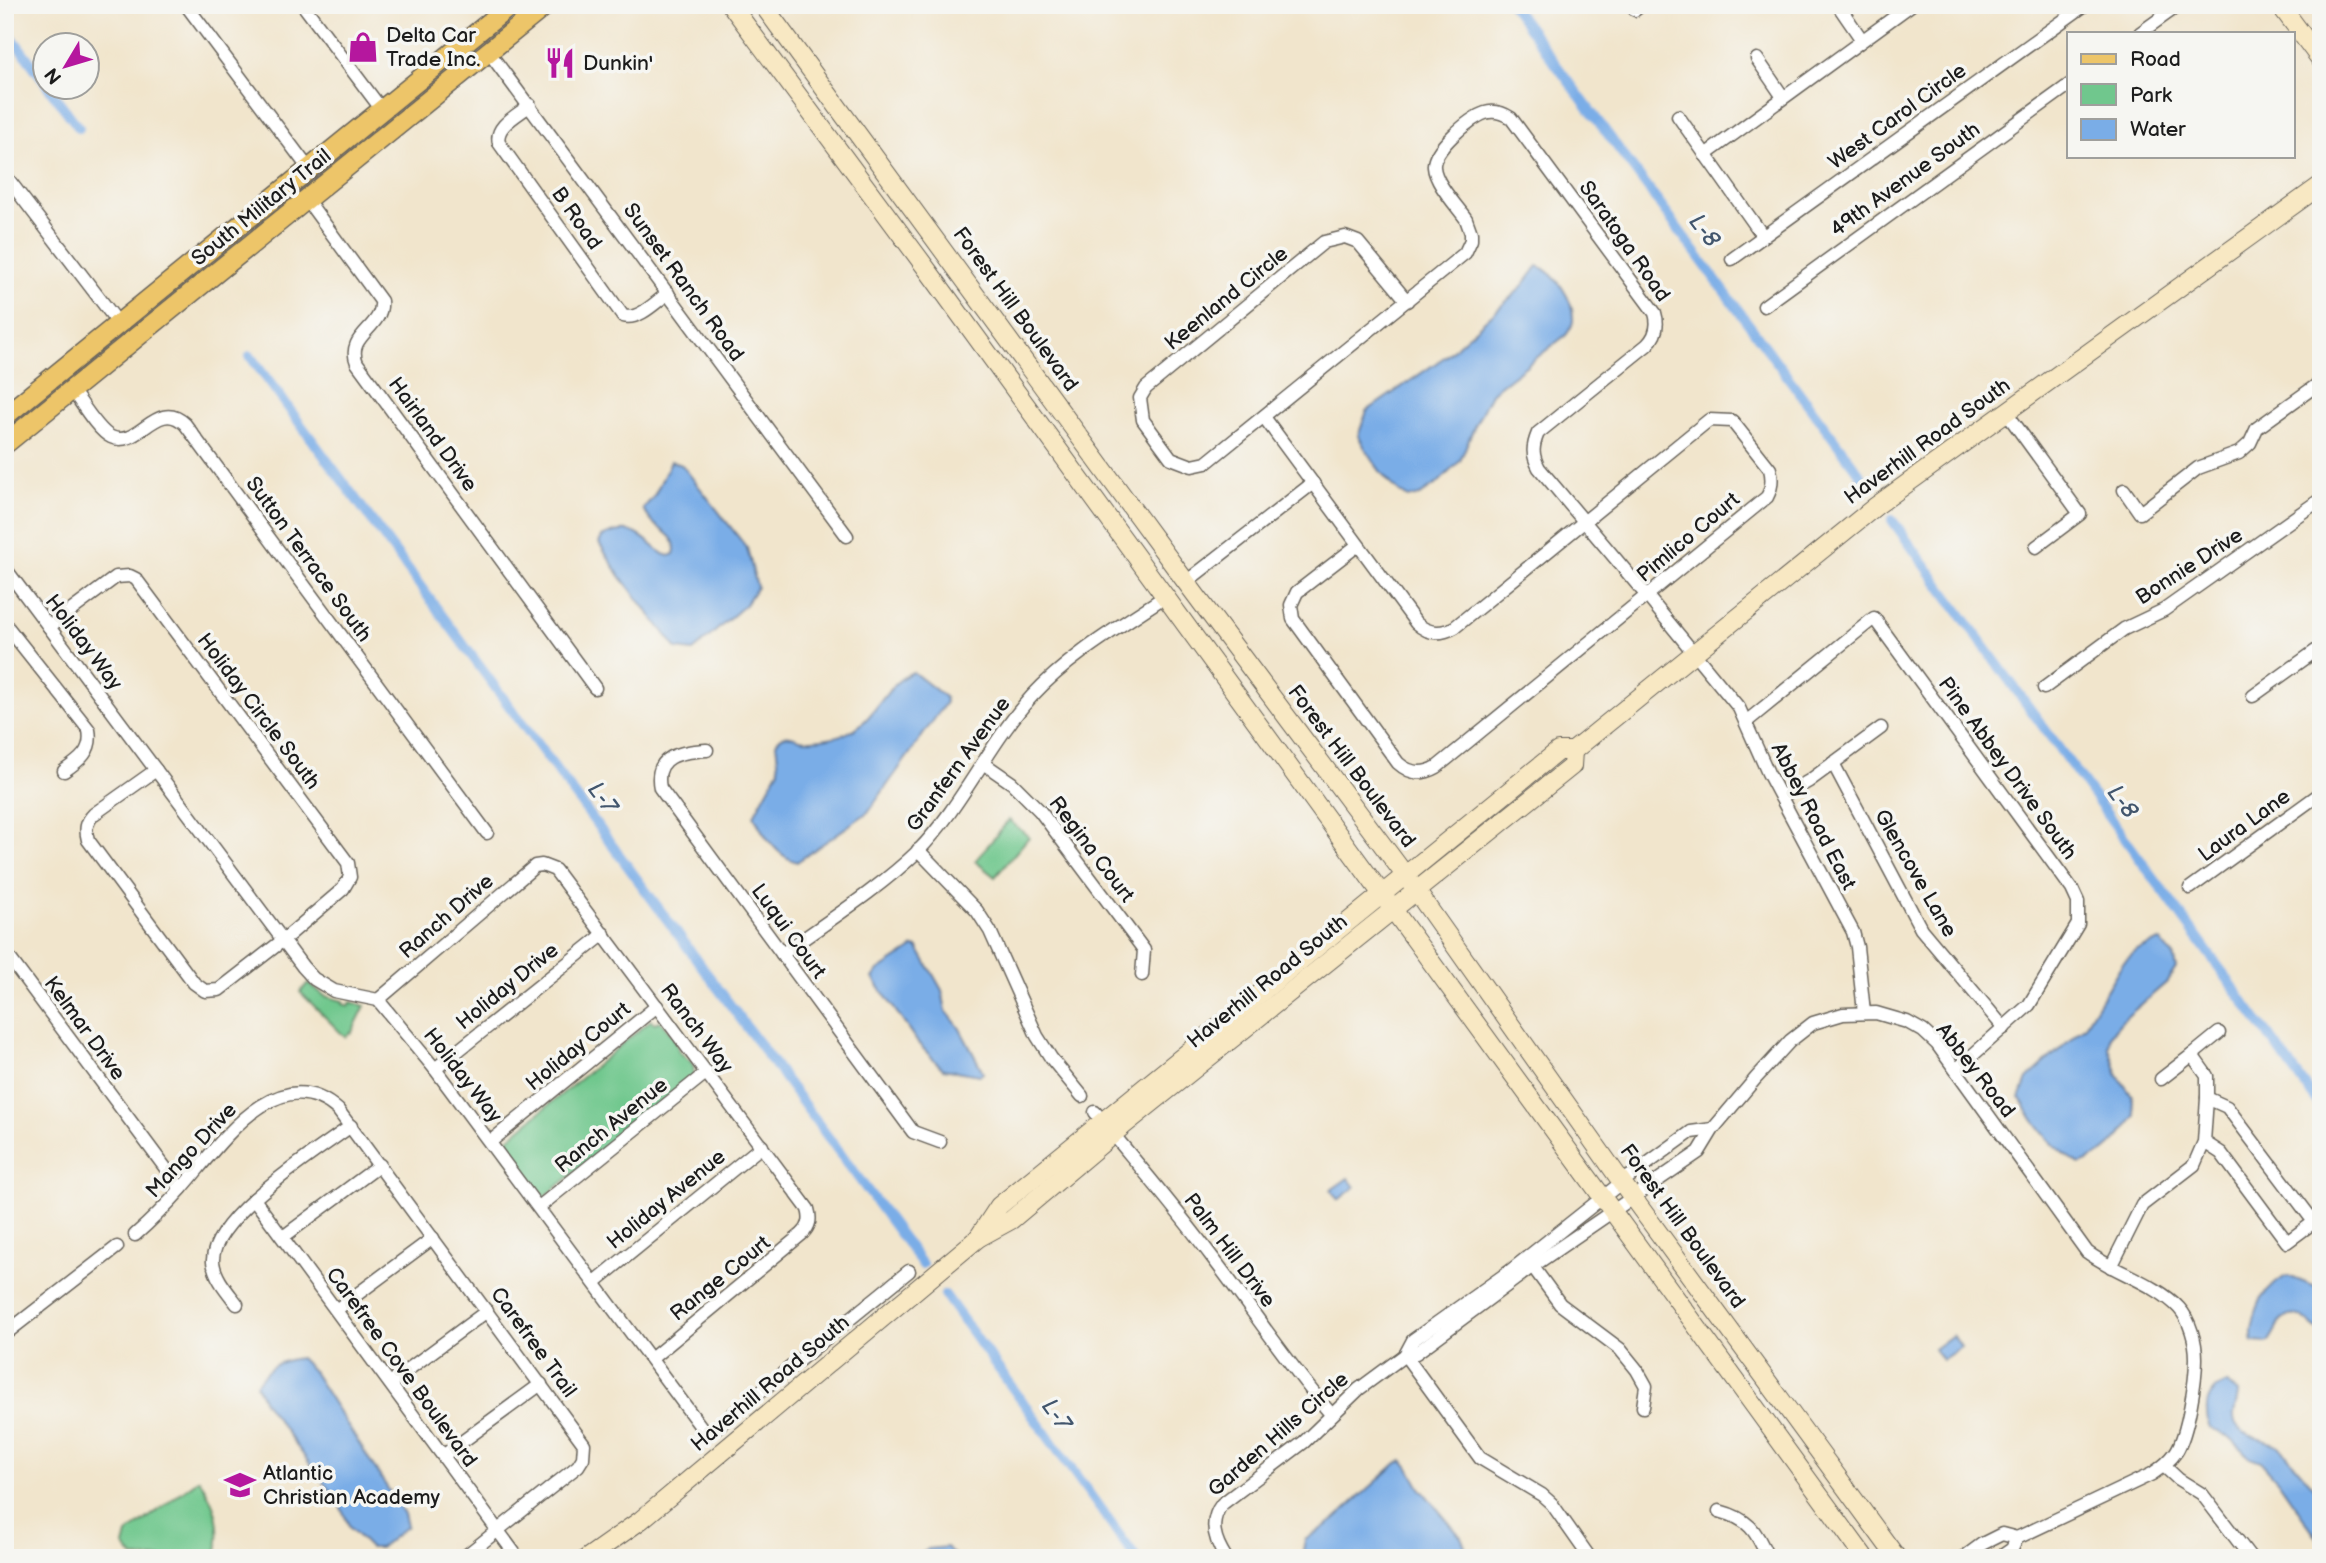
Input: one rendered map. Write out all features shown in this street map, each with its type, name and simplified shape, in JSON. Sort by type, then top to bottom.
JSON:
[{"type":"main road","name":"South Military Trail","points":[[5,416],[511,5]]},
{"type":"main road","name":"South Military Trail","points":[[8,441],[546,5]]},
{"type":"main road","points":[[732,5],[942,289],[1865,1558]]},
{"type":"main road","name":"Forest Hill Boulevard","points":[[763,5],[1186,582],[1405,875],[1633,1198],[1897,1558]]},
{"type":"main road","points":[[2280,5],[2321,60]]},
{"type":"main road","points":[[306,200],[306,191],[313,180],[351,148],[376,115]]},
{"type":"main road","points":[[827,135],[868,147]]},
{"type":"main road","name":"Haverhill Road South","points":[[587,1558],[641,1520],[978,1238],[999,1206],[1558,751],[1573,751],[1876,506],[2321,185]]},
{"type":"main road","points":[[129,344],[131,330],[199,275],[204,265],[203,255]]},
{"type":"main road","points":[[942,289],[981,299]]},
{"type":"main road","points":[[962,317],[1003,330]]},
{"type":"main road","points":[[8,441],[13,422],[62,382],[70,372],[72,362]]},
{"type":"main road","points":[[1131,551],[1154,571],[1186,582]]},
{"type":"main road","points":[[1164,597],[1185,602],[1221,628]]},
{"type":"main road","name":"Haverhill Road South","points":[[1104,1123],[1416,891],[1572,766],[1573,751]]},
{"type":"street","points":[[186,5],[309,169]]},
{"type":"street","points":[[303,5],[376,115]]},
{"type":"street","points":[[1838,5],[1862,40]]},
{"type":"street","points":[[1705,155],[1911,5]]},
{"type":"street","name":"West Carol Circle","points":[[1732,259],[2085,5]]},
{"type":"street","points":[[2141,32],[2179,5]]},
{"type":"street","name":"Sunset Ranch Road","points":[[488,51],[847,536]]},
{"type":"street","points":[[1757,59],[1783,97]]},
{"type":"street","name":"49th Avenue South","points":[[1764,306],[2067,86]]},
{"type":"street","name":"B Road","points":[[530,105],[500,129],[497,136],[499,143],[623,316],[636,316],[668,293]]},
{"type":"street","name":"Saratoga Road","points":[[1407,301],[1465,253],[1471,240],[1466,219],[1436,176],[1436,156],[1444,144],[1478,116],[1491,112],[1505,114],[1516,123],[1532,144],[1655,313],[1657,320],[1655,334],[1647,345],[1538,433],[1533,445],[1533,457],[1539,468],[1694,653]]},
{"type":"street","points":[[1678,116],[1763,236]]},
{"type":"street","points":[[5,175],[118,324]]},
{"type":"street","name":"Hairland Drive","points":[[306,200],[381,301],[380,315],[356,343],[354,357],[357,363],[595,688]]},
{"type":"street","name":"Keenland Circle","points":[[1264,417],[1206,463],[1192,466],[1171,458],[1143,420],[1140,398],[1146,388],[1324,242],[1345,237],[1357,242],[1407,301]]},
{"type":"street","points":[[1264,417],[1407,301]]},
{"type":"street","points":[[2124,490],[2140,513],[2198,468],[2239,453],[2250,443],[2257,428],[2321,382]]},
{"type":"street","name":"Sutton Terrace South","points":[[72,390],[110,437],[124,439],[160,417],[174,416],[185,424],[487,833]]},
{"type":"street","points":[[2006,412],[2080,514],[2036,547]]},
{"type":"street","name":"Pimlico Court","points":[[1264,417],[1359,545],[1416,623],[1428,631],[1442,633],[1455,627],[1709,420],[1731,421],[1770,469],[1772,484],[1767,497],[1437,767],[1424,773],[1410,771],[1398,763],[1296,625],[1291,612],[1293,598],[1302,587],[1359,545]]},
{"type":"street","points":[[1186,582],[1313,483]]},
{"type":"street","name":"Bonnie Drive","points":[[2044,688],[2124,629],[2164,610],[2321,499]]},
{"type":"street","name":"Holiday Way","points":[[5,568],[308,974],[320,984],[342,994],[378,1000],[435,1069],[707,1435],[909,1271]]},
{"type":"street","name":"Holiday Circle South","points":[[49,627],[116,578],[122,576],[136,579],[348,863],[350,877],[343,889],[219,990],[205,991],[194,983],[88,840],[86,833],[89,819],[156,770]]},
{"type":"street","name":"Granfern Avenue","points":[[782,954],[892,874],[918,850],[937,829],[1016,715],[1050,679],[1102,639],[1164,597]]},
{"type":"street","name":"Pine Abbey Drive South","points":[[1746,722],[1874,618],[2072,889],[2078,902],[2079,916],[2075,930],[2029,1005],[1956,1070]]},
{"type":"street","points":[[5,624],[89,730],[90,745],[87,752],[64,771]]},
{"type":"street","points":[[2253,696],[2321,647]]},
{"type":"street","name":"Abbey Road East","points":[[1694,653],[1739,708],[1781,797],[1853,932],[1864,1012]]},
{"type":"street","points":[[1781,797],[1881,728]]},
{"type":"street","name":"Luqui Court","points":[[707,750],[678,752],[662,766],[659,773],[660,788],[912,1132],[940,1142]]},
{"type":"street","name":"Regina Court","points":[[983,763],[1024,793],[1048,821],[1144,950],[1142,975]]},
{"type":"street","name":"Glencove Lane","points":[[1833,763],[1921,929],[2004,1028]]},
{"type":"street","name":"Laura Lane","points":[[2190,888],[2321,793]]},
{"type":"street","points":[[918,850],[977,911],[990,931],[1037,1036],[1082,1096]]},
{"type":"street","name":"Ranch Way","points":[[541,865],[555,870],[604,934],[808,1209],[810,1223]]},
{"type":"street","name":"Ranch Drive","points":[[378,1000],[528,870],[541,865]]},
{"type":"street","name":"Holiday Drive","points":[[435,1069],[604,934]]},
{"type":"street","name":"Kelmar Drive","points":[[5,952],[181,1189]]},
{"type":"street","name":"Holiday Court","points":[[490,1142],[657,1006]]},
{"type":"street","name":"Abbey Road","points":[[1633,1198],[1699,1152],[1713,1129],[1756,1077],[1800,1031],[1827,1017],[1864,1012],[1891,1016],[1907,1022],[1923,1031],[1937,1044],[2087,1252],[2164,1295],[2180,1309],[2189,1324],[2196,1359],[2189,1416],[2176,1452],[2164,1466]]},
{"type":"street","points":[[2161,1079],[2219,1033]]},
{"type":"street","points":[[2110,1267],[2142,1205],[2194,1165],[2204,1142],[2207,1076],[2192,1055]]},
{"type":"street","name":"Ranch Avenue","points":[[539,1208],[707,1072]]},
{"type":"street","name":"Mango Drive","points":[[135,1235],[181,1189],[236,1125],[257,1109],[283,1095],[299,1093],[320,1098],[338,1110],[351,1126]]},
{"type":"street","points":[[2204,1142],[2221,1153],[2287,1242],[2317,1220],[2227,1107],[2207,1098]]},
{"type":"street","name":"Palm Hill Drive","points":[[1104,1123],[1136,1164],[1161,1189],[1301,1379],[1331,1414]]},
{"type":"street","points":[[237,1304],[218,1277],[214,1263],[215,1248],[221,1234],[254,1199],[351,1126]]},
{"type":"street","name":"Carefree Trail","points":[[351,1126],[584,1444],[583,1458],[578,1466],[463,1558]]},
{"type":"street","points":[[1622,1182],[1691,1132],[1713,1129]]},
{"type":"street","name":"Holiday Avenue","points":[[595,1282],[762,1146]]},
{"type":"street","points":[[283,1237],[380,1165]]},
{"type":"street","name":"Garden Hills Circle","points":[[1530,1262],[1609,1204],[1622,1182]]},
{"type":"street","name":"Garden Hills Circle","points":[[1226,1558],[1217,1545],[1214,1530],[1216,1511],[1222,1504],[1304,1442],[1359,1388],[1405,1355],[1416,1353],[1530,1262],[1609,1204],[1633,1198]]},
{"type":"street","name":"Carefree Cove Boulevard","points":[[254,1199],[518,1558]]},
{"type":"street","name":"Range Court","points":[[651,1359],[803,1234],[810,1223]]},
{"type":"street","points":[[336,1310],[433,1238]]},
{"type":"street","points":[[5,1334],[117,1247]]},
{"type":"street","points":[[1530,1262],[1560,1304],[1620,1349],[1637,1370],[1646,1385],[1643,1407]]},
{"type":"street","points":[[390,1383],[487,1311]]},
{"type":"street","points":[[1405,1355],[1480,1458],[1542,1495],[1552,1504],[1590,1558]]},
{"type":"street","points":[[444,1455],[541,1384]]},
{"type":"street","points":[[1999,1558],[2011,1549],[2017,1538],[2164,1466],[2178,1479],[2202,1494],[2250,1558]]},
{"type":"street","points":[[1719,1511],[1740,1517],[1757,1535],[1768,1558]]},
{"type":"street","points":[[1963,1558],[2002,1534],[2017,1538]]},
{"type":"green space","points":[[1009,820],[1029,837],[995,877],[975,861]]},
{"type":"green space","points":[[308,983],[325,996],[343,1001],[343,1004],[349,1006],[351,1002],[365,1006],[352,1032],[345,1037],[300,992]]},
{"type":"green space","points":[[651,1020],[663,1024],[674,1039],[679,1052],[691,1062],[694,1068],[692,1078],[542,1199],[535,1197],[503,1153],[504,1142]]},
{"type":"green space","points":[[199,1479],[216,1516],[216,1558],[134,1558],[124,1546],[127,1534]]},
{"type":"water","points":[[1538,266],[1563,288],[1573,313],[1571,328],[1566,335],[1492,392],[1460,461],[1438,483],[1420,495],[1408,498],[1386,478],[1358,436],[1367,411],[1446,356],[1521,288]]},
{"type":"water","points":[[671,461],[682,465],[747,548],[757,587],[744,606],[693,651],[677,649],[620,576],[599,543],[602,537],[628,531],[642,537],[663,554],[674,554],[672,540],[653,523],[643,509],[654,496]]},
{"type":"water","points":[[913,672],[945,697],[946,702],[935,718],[868,812],[797,862],[783,855],[766,836],[754,815],[779,769],[776,743],[786,736],[811,740],[849,732],[867,719],[895,684]]},
{"type":"water","points":[[2160,941],[2173,955],[2176,968],[2167,982],[2110,1035],[2109,1048],[2118,1076],[2132,1096],[2135,1116],[2118,1139],[2090,1160],[2080,1164],[2045,1136],[2020,1098],[2027,1079],[2084,1027],[2122,964],[2137,950]]},
{"type":"water","points":[[914,947],[918,948],[942,990],[946,1011],[959,1027],[981,1068],[983,1073],[980,1075],[943,1069],[918,1043],[873,978],[878,971]]},
{"type":"water","points":[[1348,1178],[1355,1187],[1338,1200],[1331,1190]]},
{"type":"water","points":[[2288,1276],[2321,1289],[2321,1331],[2303,1318],[2289,1315],[2280,1322],[2267,1343],[2253,1342],[2253,1324],[2263,1296]]},
{"type":"water","points":[[1953,1335],[1961,1347],[1942,1360],[1934,1349]]},
{"type":"water","points":[[300,1358],[312,1370],[404,1514],[407,1526],[380,1548],[370,1548],[350,1528],[340,1505],[263,1400],[256,1384],[275,1365]]},
{"type":"water","points":[[2227,1383],[2238,1392],[2234,1415],[2238,1428],[2250,1436],[2279,1446],[2321,1495],[2321,1543],[2278,1481],[2261,1462],[2250,1458],[2231,1438],[2209,1427],[2208,1400]]},
{"type":"water","points":[[1403,1461],[1420,1488],[1461,1537],[1470,1558],[1306,1558],[1303,1550],[1305,1540],[1334,1520],[1397,1463]]},
{"type":"water","points":[[947,1547],[957,1558],[915,1558],[928,1549]]},
{"type":"waterway","name":"L-8","points":[[1512,5],[1865,481]]},
{"type":"waterway","name":"L-7","points":[[5,28],[32,64]]},
{"type":"waterway","name":"L-7","points":[[60,102],[79,128]]},
{"type":"waterway","name":"L-7","points":[[250,356],[922,1264]]},
{"type":"waterway","name":"L-8","points":[[1892,520],[2321,1107]]},
{"type":"waterway","name":"L-7","points":[[945,1295],[1136,1558]]},
{"type":"place","name":"Delta Car Trade Inc.","points":[[363,47]]},
{"type":"place","name":"Dunkin'","points":[[560,63]]},
{"type":"place","name":"Atlantic Christian Academy","points":[[240,1485]]}]
